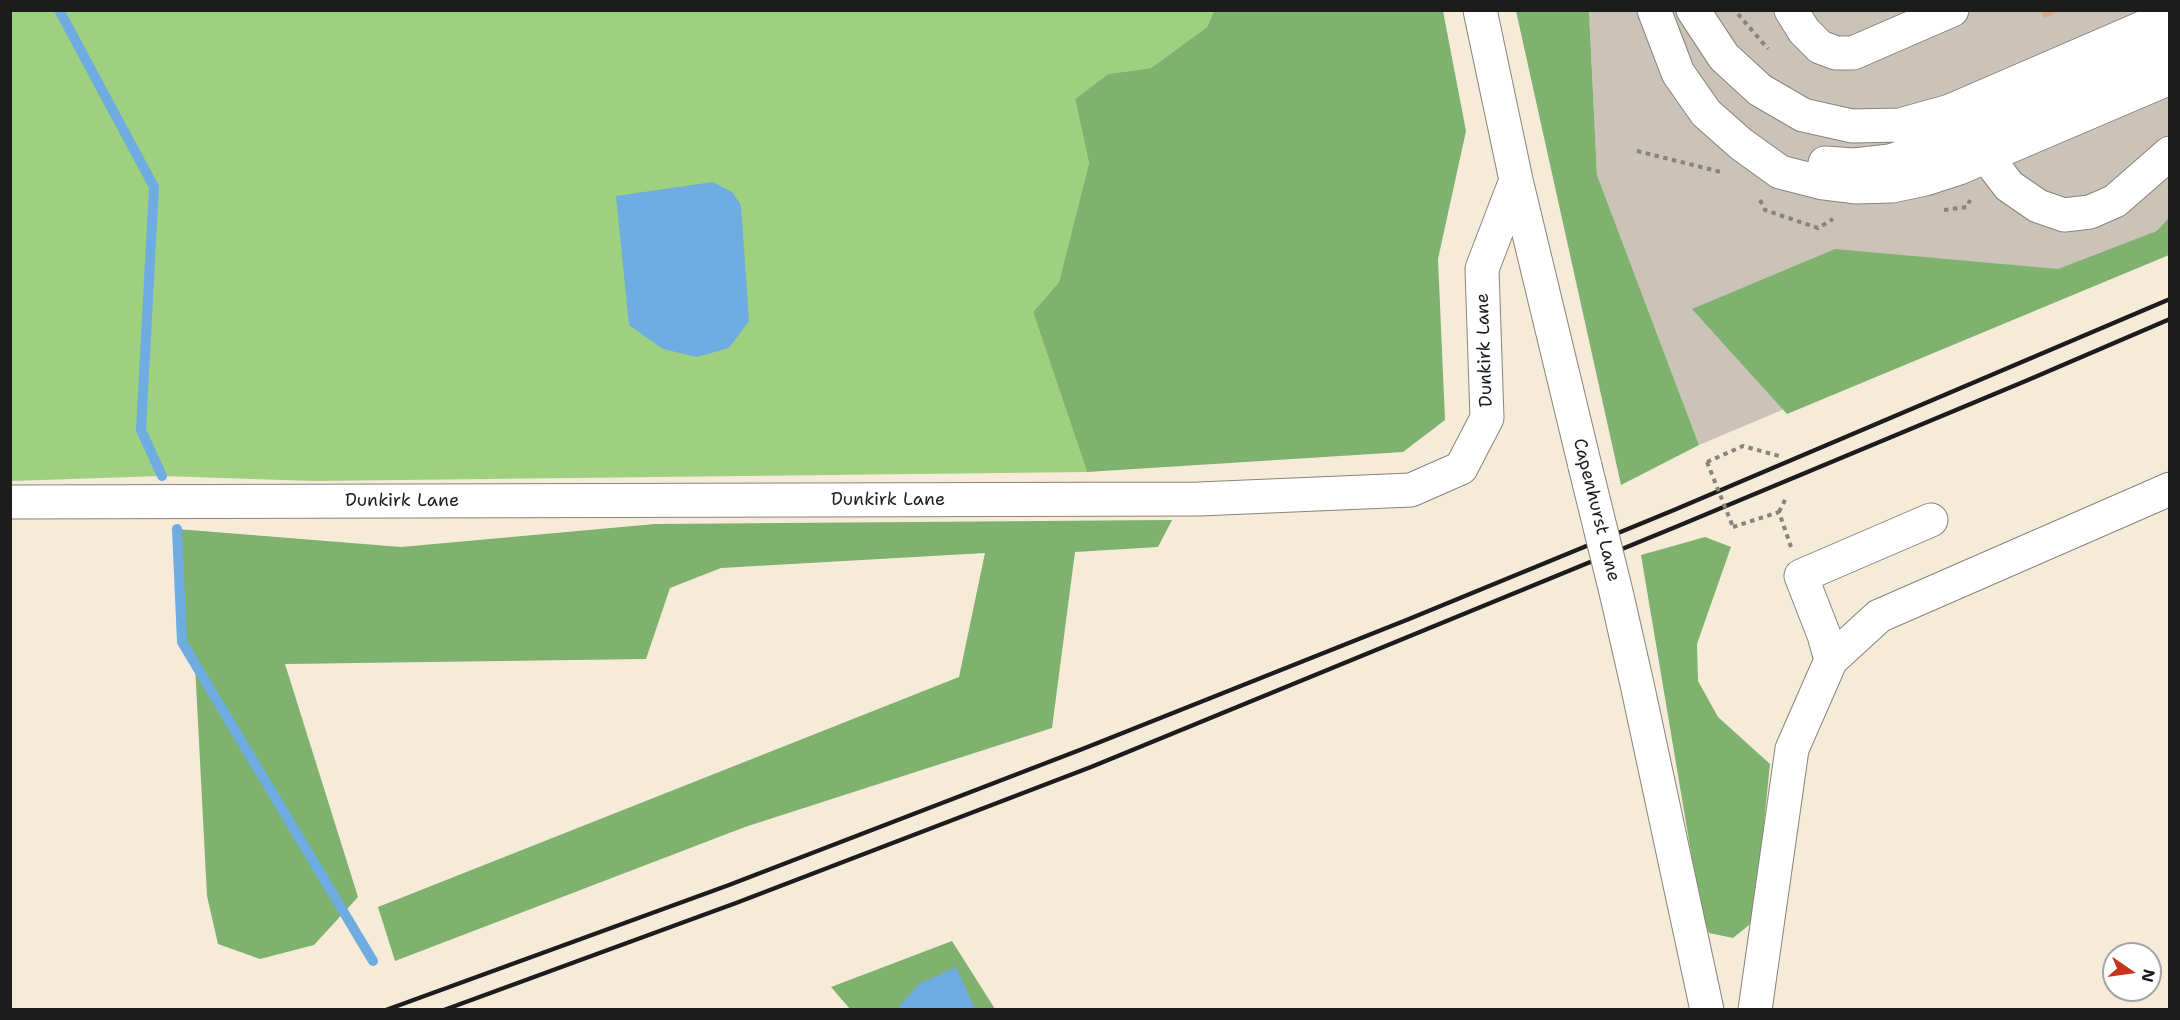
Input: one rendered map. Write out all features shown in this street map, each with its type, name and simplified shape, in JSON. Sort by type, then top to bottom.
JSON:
[{"type":"street","name":"Capenhurst Lane","points":[[1480,10],[1516,180],[1637,684],[1707,1010]]},
{"type":"street","points":[[1654,10],[1678,73],[1706,112],[1741,144],[1780,172],[1822,183],[1855,187],[1892,186],[1924,179],[1986,156],[2169,78]]},
{"type":"street","points":[[1693,10],[1724,57],[1760,90],[1803,115],[1852,126],[1900,125],[1950,111],[2169,15]]},
{"type":"street","points":[[1791,10],[1804,31],[1820,47],[1836,53],[1852,53],[1952,10]]},
{"type":"street","points":[[1706,112],[1760,145],[1800,159],[1854,165],[1890,161],[1924,150],[2169,46]]},
{"type":"street","points":[[1986,156],[2009,186],[2038,206],[2064,215],[2090,212],[2115,201],[2169,153]]},
{"type":"street","name":"Dunkirk Lane","points":[[10,502],[1187,499],[1411,490],[1461,468],[1487,418],[1482,269],[1516,180]]},
{"type":"street","points":[[1755,1010],[1792,749],[1831,660],[1879,616],[2169,489]]},
{"type":"street","points":[[1831,660],[1824,635],[1801,576],[1932,520]]},
{"type":"path","points":[[1636,151],[1731,174]]},
{"type":"path","points":[[1779,456],[1743,446],[1707,462],[1733,527],[1779,512],[1786,498]]},
{"type":"path","points":[[1779,512],[1801,576]]},
{"type":"shaded area","points":[[1589,11],[2169,11],[2169,247],[1699,445],[1597,175]]},
{"type":"green space","points":[[10,11],[1214,11],[1207,27],[1151,68],[1108,74],[1075,99],[1089,163],[1059,282],[1033,312],[1087,472],[314,481],[162,476],[11,481]]},
{"type":"green space","points":[[1214,11],[1443,11],[1466,131],[1438,259],[1445,420],[1403,452],[1087,472],[1033,312],[1059,282],[1089,163],[1075,99],[1108,74],[1151,68],[1207,27]]},
{"type":"green space","points":[[1516,11],[1589,11],[1597,175],[1699,445],[1621,485]]},
{"type":"green space","points":[[2169,218],[2169,255],[1787,414],[1692,309],[1835,249],[2058,269],[2157,231]]},
{"type":"green space","points":[[1172,520],[1158,547],[1075,552],[1052,728],[745,827],[395,961],[378,907],[959,677],[985,553],[721,568],[670,588],[646,659],[285,664],[358,897],[314,945],[260,959],[218,944],[207,896],[195,665],[182,642],[177,529],[401,547],[655,524]]},
{"type":"green space","points":[[1705,537],[1731,547],[1697,644],[1698,681],[1718,717],[1770,764],[1754,921],[1733,938],[1709,933],[1701,912],[1641,555]]},
{"type":"green space","points":[[952,941],[995,1009],[850,1009],[831,987]]},
{"type":"water","points":[[713,182],[732,192],[741,205],[749,321],[729,348],[697,357],[663,349],[629,325],[616,196]]},
{"type":"water","points":[[956,967],[975,1009],[897,1009],[919,984]]},
{"type":"building","points":[[2041,10],[2061,10],[2044,18]]},
{"type":"waterway","points":[[59,10],[154,187],[141,430],[162,476]]},
{"type":"waterway","points":[[177,529],[182,642],[373,961]]},
{"type":"railway","points":[[386,1010],[729,885],[1085,748],[1409,619],[1674,510],[2170,299]]},
{"type":"railway","points":[[444,1010],[736,903],[1091,767],[1678,526],[2170,319]]}]
